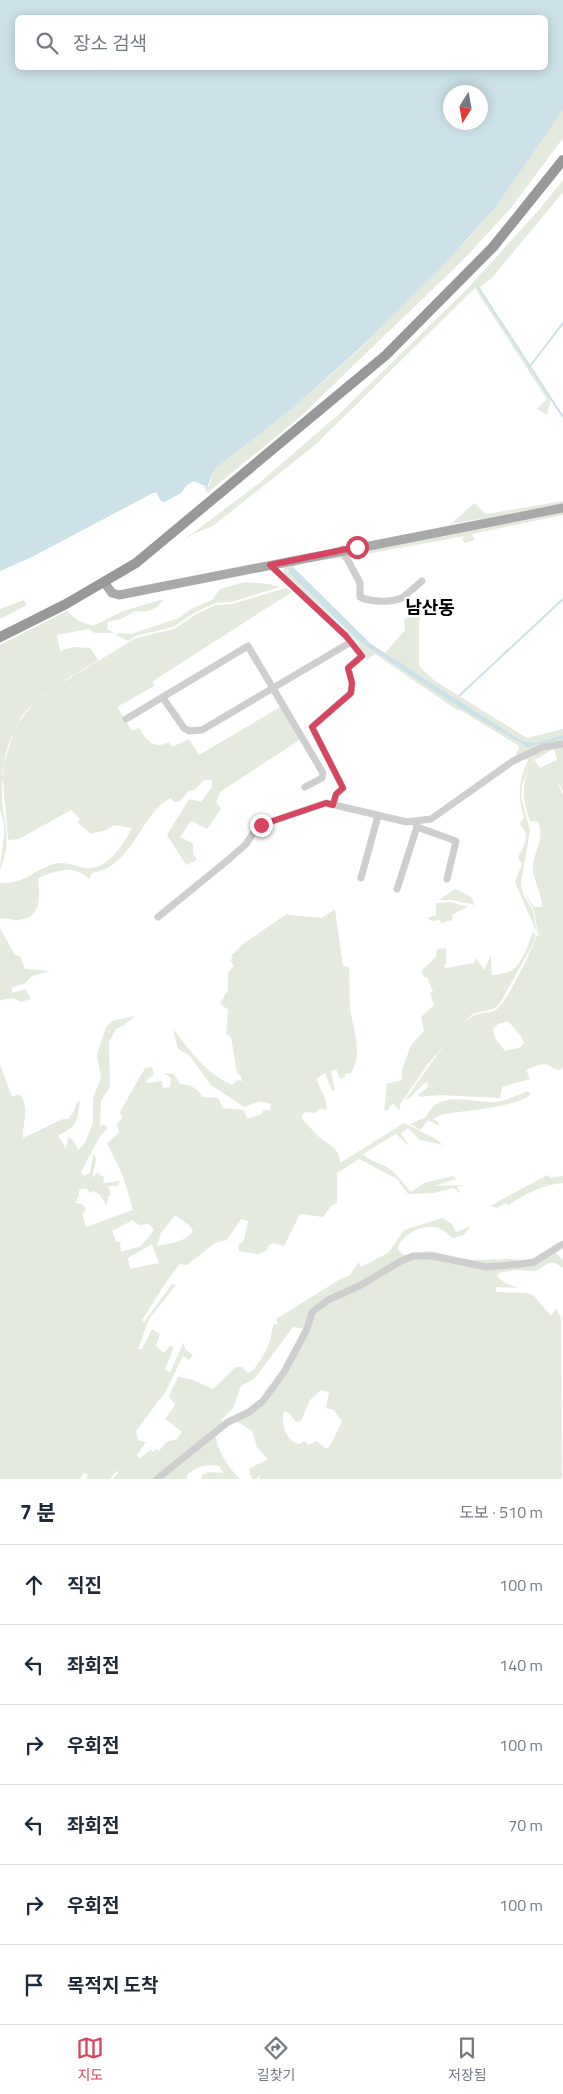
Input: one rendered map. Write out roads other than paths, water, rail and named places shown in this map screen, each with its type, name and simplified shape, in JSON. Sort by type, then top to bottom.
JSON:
[{"type":"highway","points":[[0,637],[136,563],[386,355],[493,247],[563,160]]},
{"type":"main road","points":[[104,582],[112,593],[119,595],[563,508]]},
{"type":"street","points":[[342,550],[360,584],[360,597],[364,599],[384,600],[402,598],[422,581]]},
{"type":"street","points":[[270,565],[351,642],[362,656],[348,668],[353,689],[347,698],[312,727],[343,788],[336,794],[333,805]]},
{"type":"street","points":[[163,698],[184,728],[197,732],[351,642]]},
{"type":"street","points":[[126,719],[248,646],[274,687],[322,773],[322,778],[305,788]]},
{"type":"street","points":[[416,824],[437,817],[523,756],[543,747],[563,744]]},
{"type":"street","points":[[158,916],[228,860],[261,825],[326,803],[416,824],[456,841],[447,879]]},
{"type":"street","points":[[361,878],[378,816]]},
{"type":"street","points":[[397,890],[416,824]]},
{"type":"street","points":[[157,1479],[228,1422],[249,1412],[263,1401],[284,1372],[307,1329],[312,1312],[328,1300],[361,1285],[413,1256],[432,1256],[487,1267],[534,1262],[563,1244]]},
{"type":"water","points":[[0,0],[563,0],[563,110],[495,208],[442,267],[359,349],[294,407],[215,469],[207,487],[194,481],[187,485],[181,493],[165,502],[161,501],[156,492],[32,557],[0,571]]},
{"type":"water","points":[[293,567],[371,644],[522,741],[535,743],[563,735],[563,739],[527,747],[464,710],[360,642],[289,573],[288,569]]},
{"type":"waterway","points":[[478,287],[563,417]]},
{"type":"waterway","points":[[530,366],[563,323]]},
{"type":"waterway","points":[[460,695],[563,599]]},
{"type":"district","name":"남산동","points":[[430,607]]}]
